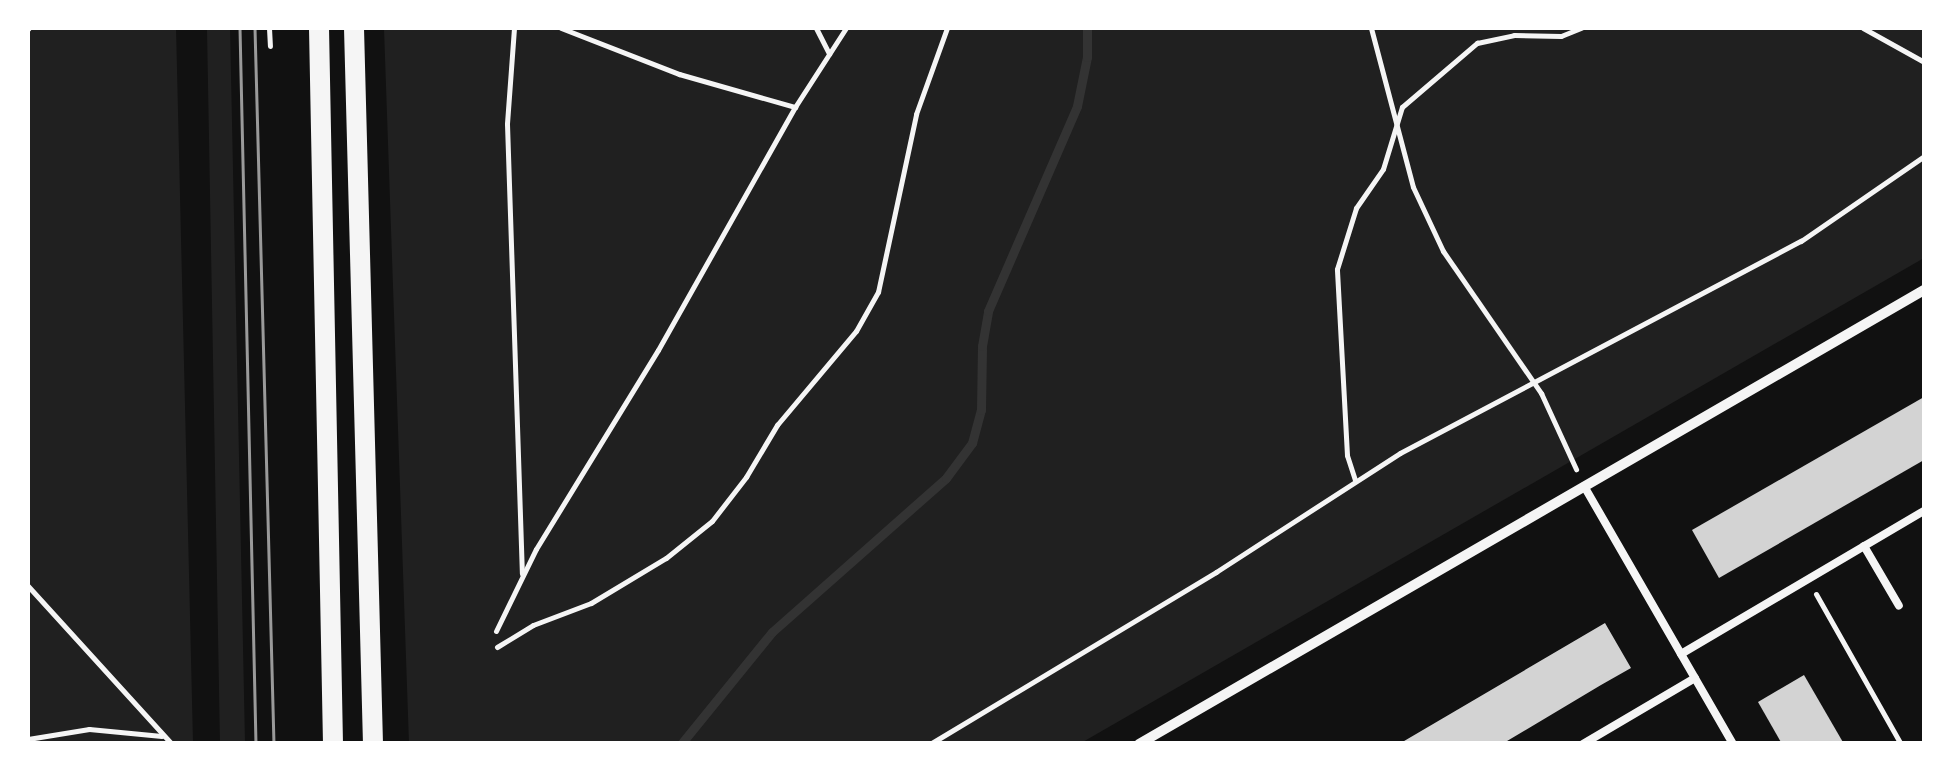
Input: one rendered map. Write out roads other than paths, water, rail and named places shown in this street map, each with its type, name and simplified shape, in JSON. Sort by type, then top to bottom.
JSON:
[{"type":"main road","points":[[320,28],[334,744]]},
{"type":"main road","points":[[354,28],[373,744]]},
{"type":"street","points":[[1138,744],[1924,290]]},
{"type":"lane","points":[[1584,486],[1732,744]]},
{"type":"lane","points":[[1681,654],[1921,513],[1924,526]]},
{"type":"lane","points":[[1864,546],[1899,606]]},
{"type":"lane","points":[[1583,744],[1695,678]]},
{"type":"waterway","points":[[681,744],[772,632],[946,478],[972,443],[981,410],[982,346],[988,311],[1077,106],[1087,57],[1087,28]]},
{"type":"tram line","points":[[240,28],[256,744]]},
{"type":"tram line","points":[[255,28],[274,744]]}]
